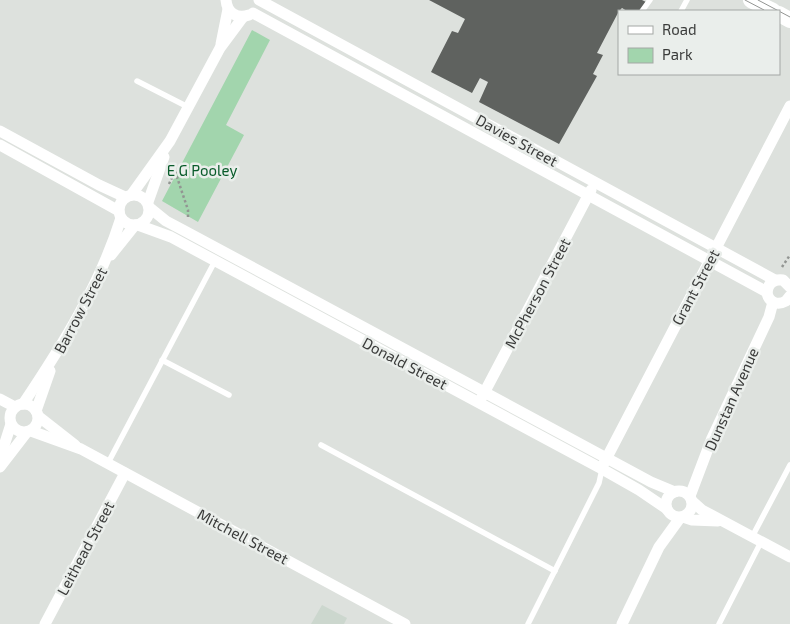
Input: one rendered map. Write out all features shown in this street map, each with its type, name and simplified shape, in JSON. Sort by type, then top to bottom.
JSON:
[{"type":"main road","points":[[751,0],[772,10]]},
{"type":"street","points":[[120,214],[119,206],[129,196],[170,141],[220,48],[248,15],[256,10],[259,0]]},
{"type":"street","name":"Davies Street","points":[[259,0],[715,248],[775,280],[782,280],[786,294]]},
{"type":"street","points":[[220,48],[226,2]]},
{"type":"street","name":"Davies Street","points":[[226,2],[235,15],[248,15],[404,96],[767,292]]},
{"type":"street","points":[[404,96],[411,83]]},
{"type":"street","name":"Grant Street","points":[[604,463],[790,106]]},
{"type":"street","points":[[0,131],[99,186],[129,196],[141,196],[149,205]]},
{"type":"street","points":[[0,145],[120,214],[127,224],[137,225],[142,223],[148,216],[149,205],[170,141]]},
{"type":"street","name":"McPherson Street","points":[[479,403],[595,183]]},
{"type":"street","name":"Donald Street","points":[[149,205],[166,221],[485,392],[604,463],[667,509]]},
{"type":"street","name":"Barrow Street","points":[[107,260],[120,214]]},
{"type":"street","name":"Donald Street","points":[[137,225],[171,237],[479,403],[604,463],[675,492]]},
{"type":"street","name":"Barrow Street","points":[[19,405],[53,360],[107,260],[137,225]]},
{"type":"street","points":[[775,280],[769,285],[767,292],[769,298],[786,294]]},
{"type":"street","name":"Dunstan Avenue","points":[[691,498],[712,438],[769,317],[786,294]]},
{"type":"street","name":"Barrow Street","points":[[37,414],[53,360]]},
{"type":"street","points":[[0,399],[19,405],[30,406],[37,414],[37,424],[0,467]]},
{"type":"street","points":[[0,458],[7,419],[10,413],[19,405]]},
{"type":"street","name":"Mitchell Street","points":[[37,414],[80,449]]},
{"type":"street","points":[[7,419],[19,432],[29,431]]},
{"type":"street","name":"Mitchell Street","points":[[29,431],[80,449],[108,463],[405,624]]},
{"type":"street","name":"Leithead Street","points":[[45,624],[125,473]]},
{"type":"street","points":[[725,522],[692,520],[672,515],[667,509],[666,501],[671,494],[682,491],[702,510],[725,522],[757,540],[790,557]]},
{"type":"street","points":[[622,624],[659,547],[681,517],[687,516],[692,509],[691,498]]},
{"type":"lane","points":[[137,81],[188,107]]},
{"type":"lane","points":[[108,463],[215,261]]},
{"type":"lane","points":[[162,360],[230,395]]},
{"type":"lane","points":[[321,445],[555,571]]},
{"type":"lane","points":[[528,624],[599,483],[604,463]]},
{"type":"lane","points":[[719,624],[790,465]]},
{"type":"path","points":[[168,186],[175,171],[188,210],[188,218],[183,230]]},
{"type":"path","points":[[180,214],[188,218]]},
{"type":"shaded area","points":[[322,605],[347,618],[344,624],[311,624]]},
{"type":"green space","name":"E G Pooley","points":[[252,30],[270,40],[226,125],[244,135],[198,222],[162,201]]},
{"type":"building","points":[[429,0],[642,0],[646,2],[642,10],[625,10],[622,8],[618,10],[597,53],[603,55],[593,74],[597,76],[559,144],[479,102],[488,82],[480,78],[472,93],[431,72],[452,31],[458,33],[465,19]]},
{"type":"tram line","points":[[745,0],[764,10]]},
{"type":"tram line","points":[[758,0],[777,10]]},
{"type":"tram line","points":[[780,12],[790,17]]}]
